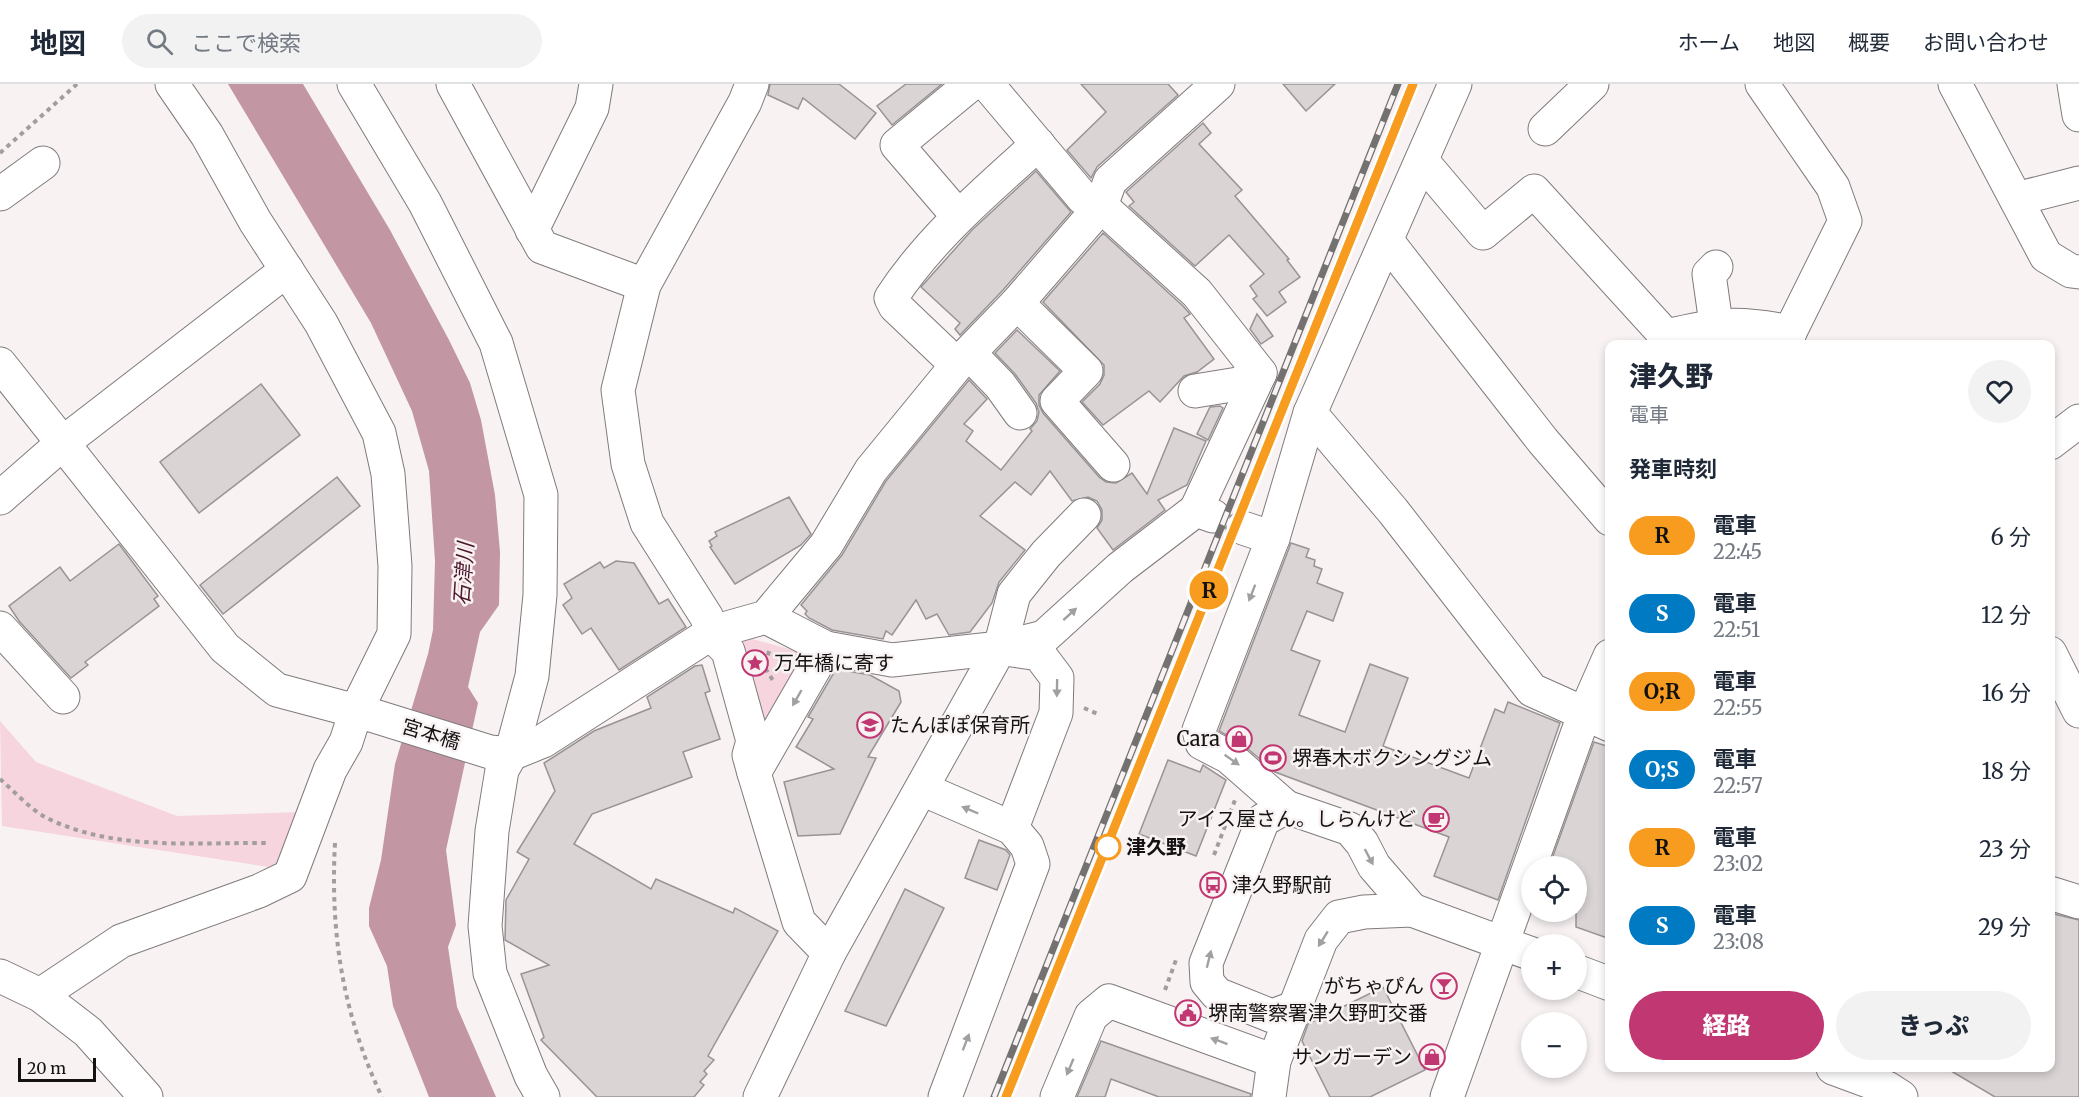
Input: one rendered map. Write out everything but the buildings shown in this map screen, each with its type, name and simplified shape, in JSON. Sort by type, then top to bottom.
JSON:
[{"type":"street","points":[[40,995],[121,941],[258,891],[290,876],[330,770],[364,713],[394,634],[395,567],[388,474],[379,433],[321,323],[255,221],[207,135],[172,84]]},
{"type":"street","points":[[354,84],[425,203],[496,343],[541,495],[540,595],[532,676],[501,753],[502,770],[492,831],[485,926],[490,973],[531,1076],[543,1097]]},
{"type":"street","points":[[453,84],[542,247],[644,285]]},
{"type":"street","points":[[532,230],[592,108],[597,84]]},
{"type":"street","points":[[720,641],[647,523],[628,464],[618,390],[644,285],[745,102],[752,84]]},
{"type":"street","points":[[958,216],[897,146],[971,84]]},
{"type":"street","points":[[987,84],[1083,198],[1101,206],[1197,293],[1260,373]]},
{"type":"street","points":[[1412,910],[1374,866],[1362,843],[1350,829],[1286,807],[1229,757],[1202,743],[1199,730],[1273,538],[1310,413],[1455,84]]},
{"type":"street","points":[[1545,129],[1592,84]]},
{"type":"street","points":[[1422,161],[1484,233],[1534,191],[1666,336],[1716,324],[1755,325],[1788,338],[1845,221],[1833,188],[1762,84]]},
{"type":"street","points":[[1955,84],[2046,256],[2076,276]]},
{"type":"street","points":[[2074,84],[2079,115]]},
{"type":"street","points":[[501,753],[543,741],[720,641],[774,621],[826,545],[871,470],[963,359],[1017,303],[1101,206],[1110,181],[1200,90]]},
{"type":"street","points":[[1020,413],[1000,385],[895,306],[891,298],[906,274],[958,216],[1038,144]]},
{"type":"street","points":[[0,194],[43,163]]},
{"type":"street","points":[[2016,199],[2079,183]]},
{"type":"street","points":[[1386,241],[1543,441],[1605,513]]},
{"type":"street","points":[[1716,267],[1709,274],[1716,324]]},
{"type":"street","points":[[0,498],[64,442],[287,270]]},
{"type":"street","points":[[1017,303],[1086,371],[1057,401],[1113,465]]},
{"type":"street","name":"宮本橋","points":[[0,364],[225,648],[277,690],[501,753]]},
{"type":"street","points":[[1195,391],[1238,384],[1260,373]]},
{"type":"street","points":[[1217,518],[1260,373]]},
{"type":"street","points":[[1310,413],[1393,511],[1532,690],[1597,720]]},
{"type":"street","points":[[2055,439],[2079,421]]},
{"type":"street","points":[[760,1097],[830,953],[1000,648],[1014,594],[1046,554],[1084,515]]},
{"type":"street","points":[[774,621],[826,648],[892,660],[1000,648],[1044,637],[1120,568],[1172,531],[1217,518],[1273,538]]},
{"type":"street","points":[[0,628],[63,697]]},
{"type":"street","points":[[720,641],[709,654],[735,745],[752,756],[799,922],[830,953]]},
{"type":"street","points":[[752,756],[798,696],[826,648]]},
{"type":"street","points":[[1000,648],[1039,654],[1057,678],[1056,713],[1012,828]]},
{"type":"street","points":[[2055,663],[2079,711]]},
{"type":"street","points":[[1447,1097],[1518,949],[1597,720],[1605,681]]},
{"type":"street","points":[[922,789],[1012,828],[1027,846],[1033,864],[945,1097]]},
{"type":"street","points":[[1286,807],[1263,820],[1206,963],[1207,982],[1217,994],[1272,1016],[1294,1008]]},
{"type":"street","points":[[2055,895],[2079,902]]},
{"type":"street","points":[[1269,1097],[1274,1061],[1294,1008],[1321,940],[1339,917],[1364,912],[1412,910],[1518,949]]},
{"type":"street","points":[[1587,975],[1605,982]]},
{"type":"street","points":[[2,981],[40,995],[88,1032],[146,1097]]},
{"type":"street","points":[[1057,1097],[1091,1016],[1109,1001],[1274,1061]]},
{"type":"street","points":[[1845,1072],[1892,1088]]},
{"type":"path","points":[[0,153],[77,84]]},
{"type":"path","points":[[774,621],[765,668],[778,685],[798,696]]},
{"type":"path","points":[[0,779],[43,816],[89,833],[154,842],[304,843]]},
{"type":"path","points":[[336,833],[334,867],[343,987],[356,1034],[382,1097]]},
{"type":"shaded area","points":[[749,638],[803,653],[808,663],[763,733],[739,644]]},
{"type":"shaded area","points":[[0,721],[36,762],[177,816],[302,812],[282,869],[2,826]]},
{"type":"water","name":"石津川","points":[[228,84],[303,84],[390,230],[449,340],[470,383],[481,420],[495,495],[500,552],[499,605],[480,632],[468,687],[478,703],[446,850],[456,925],[448,947],[457,1007],[496,1097],[429,1097],[393,1006],[387,966],[369,926],[369,908],[381,860],[395,764],[433,630],[435,561],[429,471],[412,411],[371,323]]},
{"type":"railway","points":[[994,1097],[1398,84]]},
{"type":"railway","points":[[1006,1097],[1413,84]]},
{"type":"train","name":"R","points":[[1006,1097],[1413,84]]},
{"type":"place","name":"万年橋に寄す","points":[[755,663]]},
{"type":"place","name":"たんぽぽ保育所","points":[[870,725]]},
{"type":"place","name":"Cara","points":[[1239,739]]},
{"type":"place","name":"堺春木ボクシングジム","points":[[1273,758]]},
{"type":"place","name":"アイス屋さん。しらんけど","points":[[1436,819]]},
{"type":"place","name":"津久野","points":[[1108,847]]},
{"type":"place","name":"津久野駅前","points":[[1213,885]]},
{"type":"place","name":"がちゃぴん","points":[[1444,986]]},
{"type":"place","name":"堺南警察署津久野町交番","points":[[1188,1013]]},
{"type":"place","name":"サンガーデン","points":[[1432,1057]]}]
